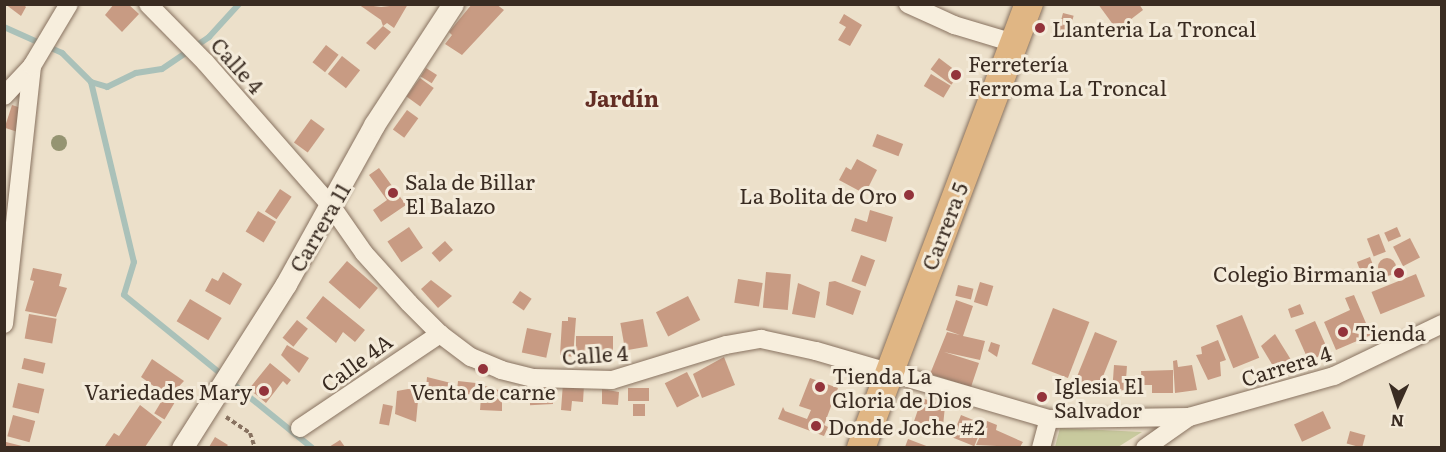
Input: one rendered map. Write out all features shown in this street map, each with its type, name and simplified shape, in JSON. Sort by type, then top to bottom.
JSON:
[{"type":"highway","name":"Carrera 5","points":[[861,447],[1029,4]]},
{"type":"street","points":[[4,96],[35,61],[69,4]]},
{"type":"street","name":"Calle 4","points":[[148,4],[205,62],[332,207],[364,254],[440,334],[471,357],[534,378],[612,380],[726,345],[760,339],[816,351],[887,375],[1048,419],[1189,417]]},
{"type":"street","name":"Carrera 11","points":[[182,447],[227,380],[332,207],[374,125],[453,4]]},
{"type":"street","points":[[908,4],[954,25],[1014,43]]},
{"type":"street","points":[[4,324],[35,61]]},
{"type":"street","name":"Carrera 4","points":[[1145,447],[1189,417],[1334,376],[1442,324]]},
{"type":"street","name":"Calle 4A","points":[[300,428],[440,334]]},
{"type":"street","points":[[1041,447],[1048,419]]},
{"type":"path","points":[[210,406],[250,433],[255,447]]},
{"type":"green space","points":[[1060,428],[1142,432],[1118,447],[1055,447]]},
{"type":"building","points":[[5,4],[23,4],[26,7],[21,16]]},
{"type":"building","points":[[114,4],[128,4],[139,14],[122,32],[105,15]]},
{"type":"building","points":[[358,4],[381,7],[408,4],[394,28],[387,23],[383,26],[381,20]]},
{"type":"building","points":[[472,4],[496,4],[504,10],[462,55],[445,44],[452,35],[449,32]]},
{"type":"building","points":[[1098,4],[1139,4],[1143,10],[1117,30]]},
{"type":"building","points":[[1063,13],[1074,16],[1068,37],[1057,34]]},
{"type":"building","points":[[844,14],[862,25],[850,46],[838,40],[846,27],[839,23]]},
{"type":"building","points":[[383,26],[391,32],[375,50],[366,43]]},
{"type":"building","points":[[326,45],[339,55],[325,72],[312,62]]},
{"type":"building","points":[[342,56],[360,70],[346,88],[328,74]]},
{"type":"building","points":[[939,58],[960,74],[951,85],[931,69]]},
{"type":"building","points":[[426,68],[437,75],[432,83],[421,76]]},
{"type":"building","points":[[931,74],[951,86],[944,98],[924,86]]},
{"type":"building","points":[[420,78],[434,88],[420,107],[406,97]]},
{"type":"building","points":[[12,105],[24,109],[17,132],[5,128]]},
{"type":"building","points":[[407,110],[418,118],[404,138],[393,129]]},
{"type":"building","points":[[311,119],[325,129],[308,152],[294,142]]},
{"type":"building","points":[[877,134],[903,144],[898,156],[872,146]]},
{"type":"building","points":[[857,159],[877,170],[865,194],[839,180],[846,167],[851,170]]},
{"type":"building","points":[[379,168],[406,205],[381,222],[373,210],[387,200],[369,175]]},
{"type":"building","points":[[280,189],[292,197],[277,219],[265,211]]},
{"type":"building","points":[[870,210],[893,217],[886,242],[851,231],[855,218],[867,222]]},
{"type":"building","points":[[258,211],[276,222],[264,242],[246,232]]},
{"type":"building","points":[[409,227],[423,248],[401,262],[387,242]]},
{"type":"building","points":[[1397,227],[1401,236],[1388,242],[1384,233]]},
{"type":"building","points":[[1379,234],[1386,252],[1374,256],[1367,239]]},
{"type":"building","points":[[1410,238],[1420,258],[1403,266],[1393,247]]},
{"type":"building","points":[[445,241],[453,250],[440,262],[432,253]]},
{"type":"building","points":[[861,255],[875,260],[866,286],[851,281]]},
{"type":"building","points":[[1370,257],[1373,265],[1360,270],[1357,262]]},
{"type":"building","points":[[1387,258],[1393,261],[1396,267],[1393,273],[1387,276],[1381,273],[1378,267],[1381,261]]},
{"type":"building","points":[[347,261],[378,288],[360,309],[329,282]]},
{"type":"building","points":[[33,268],[62,274],[59,286],[67,288],[56,317],[25,311],[34,281],[30,280]]},
{"type":"building","points":[[223,272],[242,284],[230,305],[205,291],[212,278],[218,281]]},
{"type":"building","points":[[766,272],[791,274],[788,310],[763,308]]},
{"type":"building","points":[[1416,274],[1425,296],[1380,314],[1371,292]]},
{"type":"building","points":[[738,279],[763,283],[759,307],[734,303]]},
{"type":"building","points":[[431,280],[452,296],[438,308],[421,289]]},
{"type":"building","points":[[835,281],[861,291],[853,315],[826,305],[829,282]]},
{"type":"building","points":[[980,282],[993,286],[987,306],[974,302]]},
{"type":"building","points":[[798,283],[820,292],[815,318],[792,314]]},
{"type":"building","points":[[958,285],[974,289],[971,300],[955,296]]},
{"type":"building","points":[[520,291],[532,299],[524,310],[512,303]]},
{"type":"building","points":[[1354,295],[1371,335],[1336,350],[1324,322],[1350,310],[1345,298]]},
{"type":"building","points":[[323,296],[365,330],[355,342],[343,332],[336,343],[306,318]]},
{"type":"building","points":[[688,296],[700,320],[668,336],[656,312]]},
{"type":"building","points":[[190,299],[222,318],[208,340],[177,321]]},
{"type":"building","points":[[956,300],[973,306],[963,336],[985,341],[980,360],[944,352],[979,363],[971,387],[930,374],[947,332],[960,335],[946,330]]},
{"type":"building","points":[[1300,304],[1304,314],[1291,318],[1288,309]]},
{"type":"building","points":[[1053,308],[1089,322],[1068,378],[1031,364]]},
{"type":"building","points":[[29,314],[57,319],[52,343],[25,339]]},
{"type":"building","points":[[1242,315],[1259,358],[1233,368],[1216,325]]},
{"type":"building","points":[[568,317],[576,318],[573,357],[560,355],[562,321],[568,321]]},
{"type":"building","points":[[643,319],[648,347],[625,351],[620,323]]},
{"type":"building","points":[[297,320],[308,329],[293,347],[283,338]]},
{"type":"building","points":[[1315,321],[1329,352],[1309,361],[1295,330]]},
{"type":"building","points":[[527,328],[551,333],[546,358],[522,352]]},
{"type":"building","points":[[1095,332],[1117,341],[1095,396],[1073,387]]},
{"type":"building","points":[[1275,334],[1293,363],[1276,371],[1261,346]]},
{"type":"building","points":[[576,336],[613,336],[613,357],[576,357]]},
{"type":"building","points":[[1218,340],[1226,360],[1220,362],[1221,376],[1208,380],[1196,355],[1202,354],[1201,347]]},
{"type":"building","points":[[991,342],[1000,345],[997,357],[988,351]]},
{"type":"building","points":[[287,345],[309,358],[299,373],[281,355]]},
{"type":"building","points":[[724,357],[735,385],[702,398],[693,374]]},
{"type":"building","points":[[24,358],[45,363],[43,374],[22,369]]},
{"type":"building","points":[[152,359],[184,381],[169,397],[141,377]]},
{"type":"building","points":[[1177,360],[1178,367],[1192,365],[1197,390],[1175,393],[1173,361]]},
{"type":"building","points":[[270,363],[291,380],[287,385],[283,381],[266,403],[249,389]]},
{"type":"building","points":[[1114,365],[1127,366],[1125,394],[1112,393]]},
{"type":"building","points":[[1173,370],[1173,393],[1152,393],[1152,385],[1142,385],[1141,371]]},
{"type":"building","points":[[687,372],[699,396],[677,407],[665,383]]},
{"type":"building","points":[[427,377],[451,383],[449,403],[425,400]]},
{"type":"building","points":[[810,378],[838,388],[824,425],[828,427],[824,436],[778,419],[783,407],[785,411],[807,419],[811,410],[799,406]]},
{"type":"building","points":[[458,381],[476,383],[475,395],[457,393]]},
{"type":"building","points":[[18,383],[44,389],[39,413],[12,407]]},
{"type":"building","points":[[563,383],[584,385],[583,402],[572,401],[571,411],[561,410]]},
{"type":"building","points":[[552,384],[553,404],[530,405],[529,385]]},
{"type":"building","points":[[482,385],[502,391],[502,411],[480,410]]},
{"type":"building","points":[[507,387],[518,387],[518,400],[506,399]]},
{"type":"building","points":[[628,388],[649,388],[649,401],[628,401]]},
{"type":"building","points":[[602,389],[619,392],[618,405],[602,404]]},
{"type":"building","points":[[419,390],[416,422],[395,414],[397,391]]},
{"type":"building","points":[[164,397],[174,403],[165,419],[154,413]]},
{"type":"building","points":[[922,398],[945,406],[943,426],[934,423],[929,437],[911,430]]},
{"type":"building","points":[[383,404],[393,406],[389,426],[379,424]]},
{"type":"building","points":[[633,404],[645,404],[645,416],[633,416]]},
{"type":"building","points":[[140,405],[162,422],[145,447],[105,446],[114,433],[119,436]]},
{"type":"building","points":[[1323,411],[1331,428],[1302,442],[1294,425]]},
{"type":"building","points":[[13,415],[35,421],[30,442],[7,436]]},
{"type":"building","points":[[961,415],[983,424],[974,446],[952,437]]},
{"type":"building","points":[[987,421],[997,425],[996,430],[1023,442],[1020,447],[976,445]]},
{"type":"building","points":[[1350,431],[1365,435],[1362,448],[1347,444]]},
{"type":"building","points":[[215,437],[228,445],[209,447]]},
{"type":"building","points":[[908,439],[929,447],[905,447]]},
{"type":"building","points":[[340,440],[345,447],[329,447]]},
{"type":"building","points":[[6,442],[26,447],[4,447]]},
{"type":"waterway","points":[[91,82],[107,87],[136,73],[162,69],[209,37],[239,4]]},
{"type":"waterway","points":[[4,27],[62,53],[91,82],[134,262],[124,295],[312,448]]},
{"type":"place","name":"Llanteria La Troncal","points":[[1040,28]]},
{"type":"place","name":"Ferretería Ferroma La Troncal","points":[[956,75]]},
{"type":"place","name":"Sala de Billar El Balazo","points":[[393,193]]},
{"type":"place","name":"La Bolita de Oro","points":[[909,195]]},
{"type":"place","name":"Colegio Birmania","points":[[1399,273]]},
{"type":"place","name":"Tienda","points":[[1343,332]]},
{"type":"place","name":"Venta de carne","points":[[483,369]]},
{"type":"place","name":"Tienda La Gloria de Dios","points":[[820,387]]},
{"type":"place","name":"Variedades Mary","points":[[264,391]]},
{"type":"place","name":"Iglesia El Salvador","points":[[1042,397]]},
{"type":"place","name":"Donde Joche #2","points":[[816,426]]},
{"type":"district","name":"Jardín","points":[[622,98]]}]
